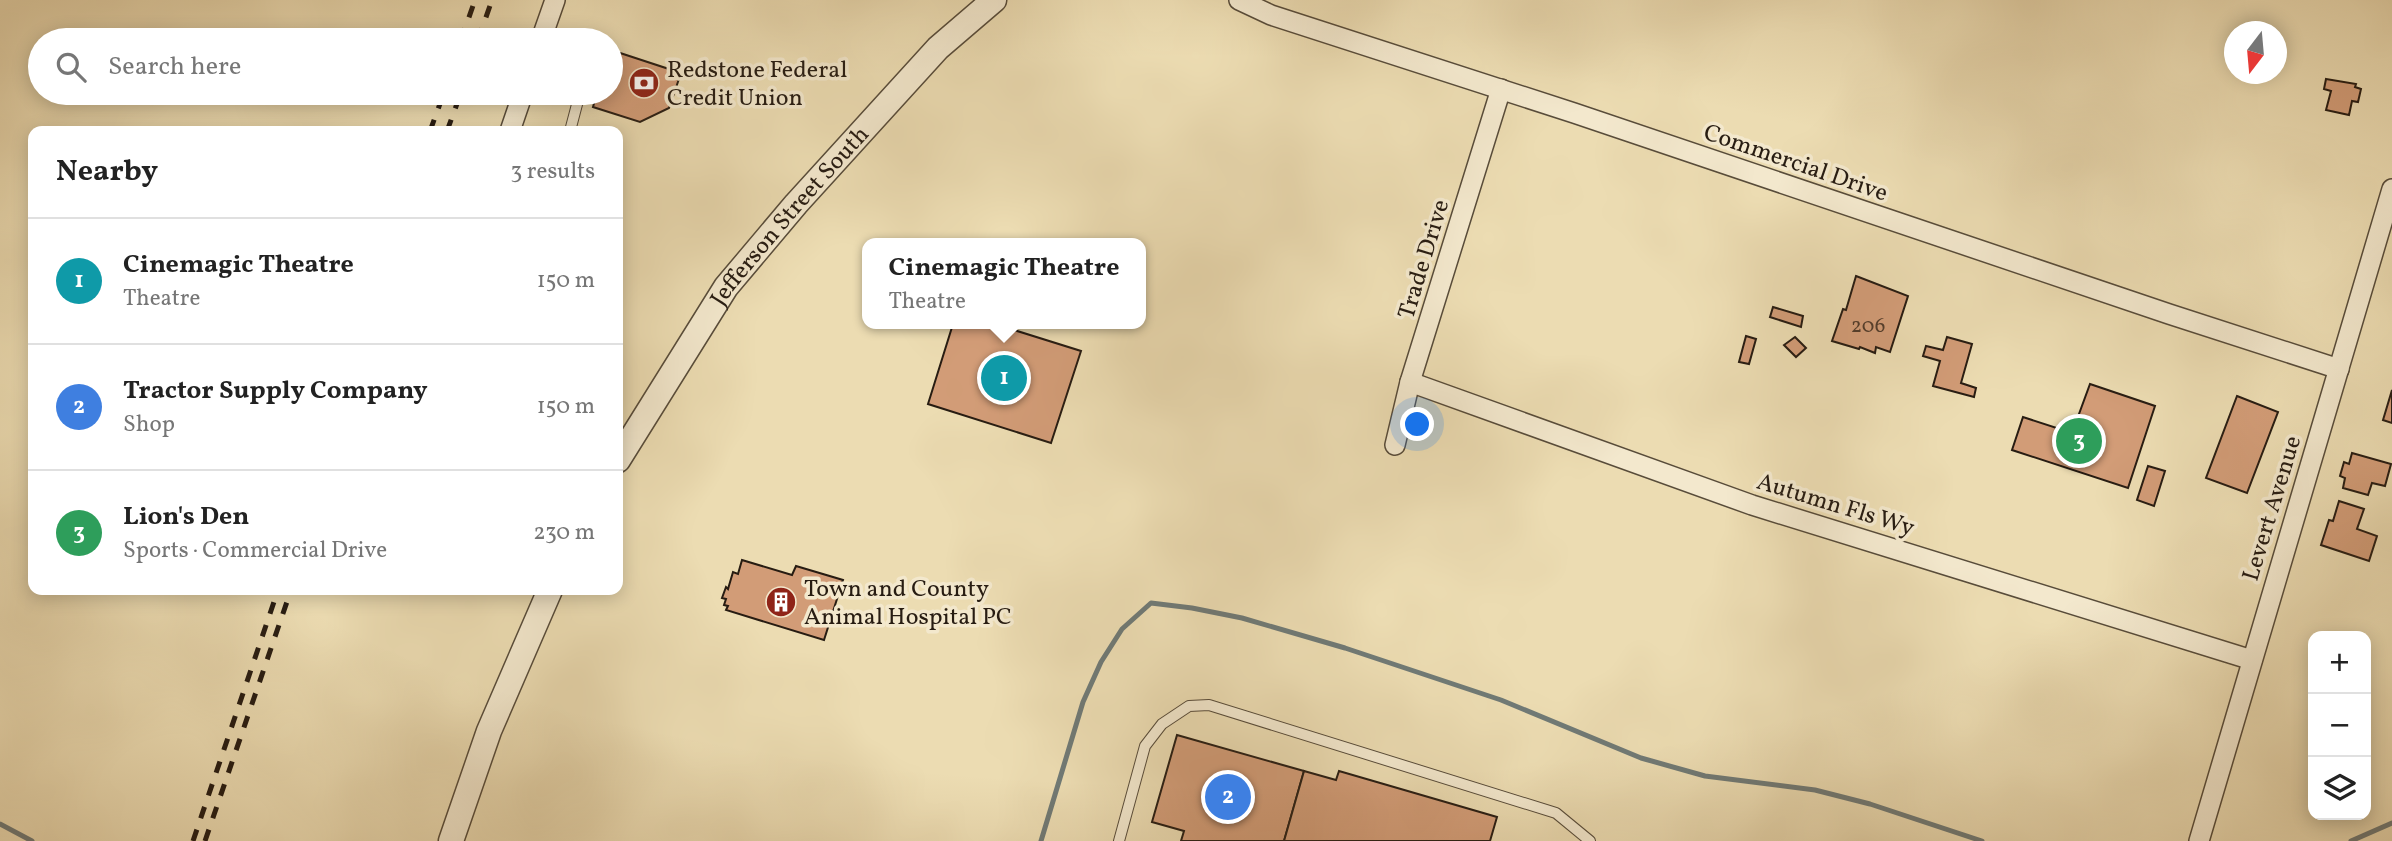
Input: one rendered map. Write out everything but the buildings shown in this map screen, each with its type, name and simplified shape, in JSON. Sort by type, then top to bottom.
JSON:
[{"type":"street","points":[[545,28],[555,0]]},
{"type":"street","name":"Jefferson Street South","points":[[623,452],[734,277],[796,204],[938,48],[994,0]]},
{"type":"street","name":"Commercial Drive","points":[[1239,0],[1271,15],[1501,89],[2339,369]]},
{"type":"street","name":"Trade Drive","points":[[1395,445],[1410,382],[1501,89]]},
{"type":"street","points":[[512,126],[519,105]]},
{"type":"street","name":"Levert Avenue","points":[[2199,841],[2392,189]]},
{"type":"street","name":"Autumn Fls Wy","points":[[1410,382],[1752,505],[2252,660]]},
{"type":"street","points":[[451,841],[489,731],[548,595]]},
{"type":"lane","points":[[570,126],[577,105]]},
{"type":"lane","points":[[1119,841],[1145,746],[1162,724],[1189,706],[1209,705],[1556,813],[1590,841]]},
{"type":"waterway","points":[[1041,841],[1083,702],[1101,662],[1122,629],[1151,603],[1242,618],[1345,648],[1501,700],[1641,758],[1705,776],[1815,790],[1870,804],[1982,841]]},
{"type":"waterway","points":[[2351,841],[2392,823]]},
{"type":"waterway","points":[[0,824],[32,841]]},
{"type":"railway","points":[[465,28],[475,0]]},
{"type":"railway","points":[[482,28],[492,0]]},
{"type":"railway","points":[[432,126],[440,105]]},
{"type":"railway","points":[[449,126],[457,105]]},
{"type":"railway","points":[[193,841],[276,595]]},
{"type":"railway","points":[[205,841],[289,595]]},
{"type":"place","name":"Redstone Federal Credit Union","points":[[644,83]]},
{"type":"place","name":"Cinemagic Theatre","points":[[1004,378]]},
{"type":"place","name":"Lion's Den","points":[[2079,441]]},
{"type":"place","name":"Town and County Animal Hospital PC","points":[[781,602]]},
{"type":"place","name":"Tractor Supply Company","points":[[1228,797]]}]
